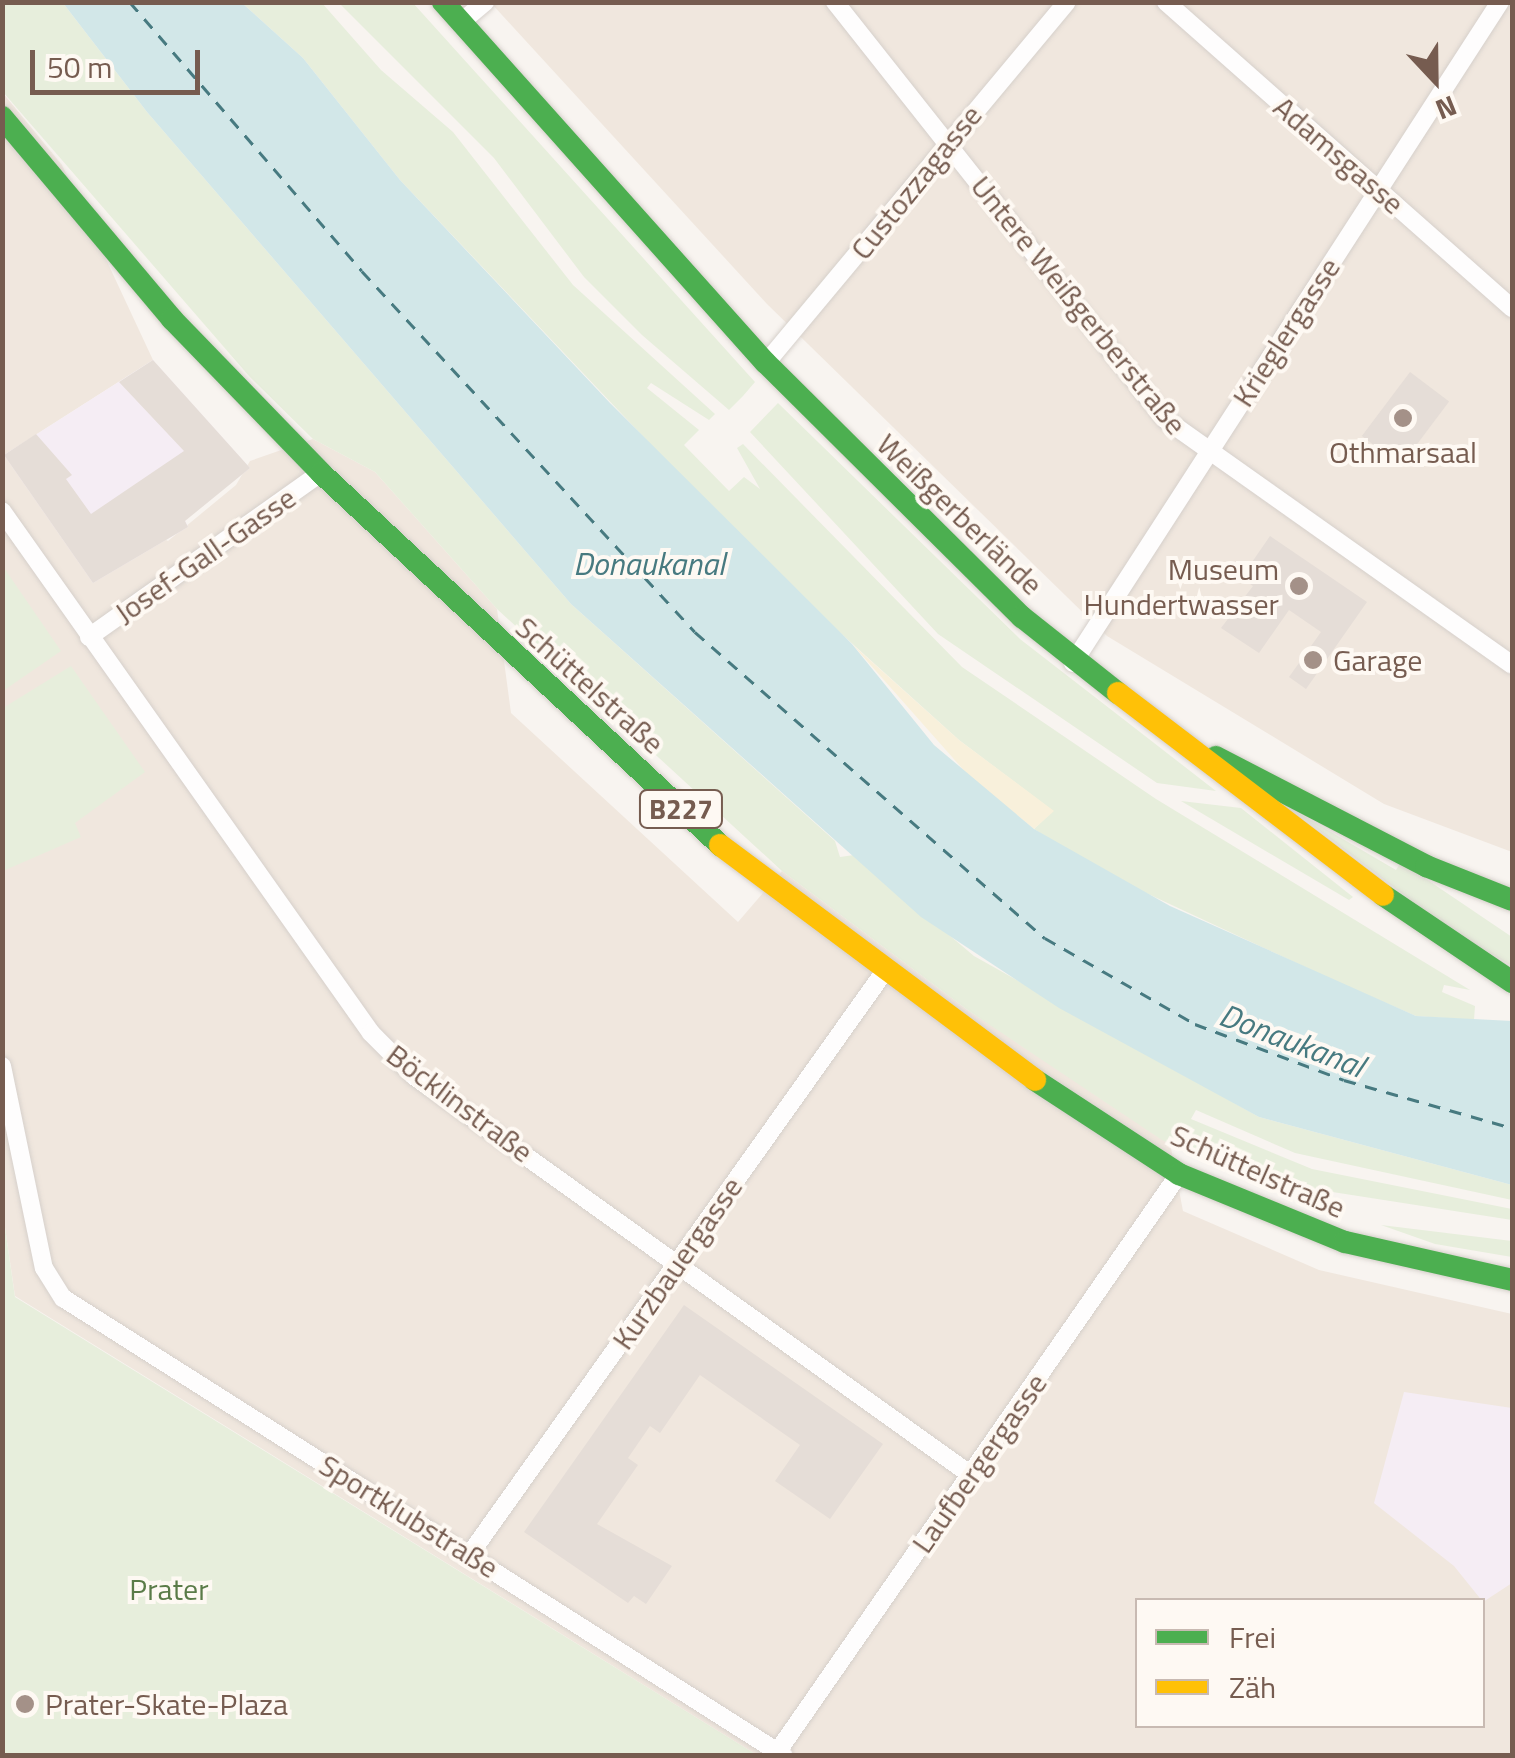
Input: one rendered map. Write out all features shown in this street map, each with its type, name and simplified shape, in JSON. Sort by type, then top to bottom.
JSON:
[{"type":"main road","name":"Weißgerberlände","points":[[443,2],[766,363],[1073,662],[1192,746],[1368,888],[1512,982]]},
{"type":"main road","name":"Schüttelstraße","points":[[2,117],[172,319],[321,473],[760,882],[1179,1174],[1346,1242],[1512,1280]]},
{"type":"main road","points":[[1192,746],[1426,866],[1512,900]]},
{"type":"street","points":[[460,22],[485,2]]},
{"type":"street","name":"Untere Weißgerberstraße","points":[[835,2],[1165,420],[1209,457],[1512,664]]},
{"type":"street","name":"Custozzagasse","points":[[766,363],[946,142],[1067,2]]},
{"type":"street","name":"Adamsgasse","points":[[1166,2],[1512,308]]},
{"type":"street","name":"Krieglergasse","points":[[1073,662],[1500,2]]},
{"type":"street","name":"Josef-Gall-Gasse","points":[[90,637],[321,473]]},
{"type":"street","name":"Böcklinstraße","points":[[2,512],[371,1034],[414,1076],[971,1475]]},
{"type":"street","name":"Kurzbauergasse","points":[[470,1554],[884,972]]},
{"type":"street","name":"Sportklubstraße","points":[[2,1066],[44,1268],[64,1298],[100,1326],[470,1554],[780,1753]]},
{"type":"street","name":"Laufbergergasse","points":[[780,1753],[1179,1174]]},
{"type":"shaded area","points":[[491,3],[1512,3],[1512,852],[1384,804],[1107,636],[767,304]]},
{"type":"shaded area","points":[[2,92],[62,165],[153,360],[4,455],[168,541],[236,485],[250,461],[313,439],[375,472],[497,609],[511,713],[738,922],[782,871],[969,1011],[1169,1138],[1183,1211],[1319,1270],[1512,1314],[1512,1755],[757,1755],[15,1296],[2,1207]]},
{"type":"shaded area","points":[[153,360],[250,468],[185,520],[188,527],[93,583],[4,455]]},
{"type":"shaded area","points":[[1404,1392],[1512,1408],[1512,1583],[1485,1601],[1480,1598],[1454,1566],[1374,1503]]},
{"type":"green space","points":[[2,3],[63,3],[147,112],[571,604],[835,841],[840,857],[854,855],[974,956],[1259,1117],[1512,1185],[1512,1200],[1295,1153],[1196,1110],[1191,1119],[1312,1169],[1512,1209],[1512,1220],[1249,1179],[1162,1140],[969,1011],[782,871],[497,609],[375,472],[313,439],[249,376],[3,92]]},
{"type":"green space","points":[[242,3],[322,3],[381,70],[453,132],[573,285],[715,414],[709,420],[651,383],[647,388],[699,430],[684,445],[729,491],[744,477],[760,489],[737,448],[743,444],[962,667],[1156,799],[1470,990],[1444,985],[1442,992],[1475,1006],[1474,1020],[1416,1016],[1335,981],[1099,871],[1034,829],[1053,811],[959,740],[764,564],[400,180],[303,58]]},
{"type":"green space","points":[[339,3],[413,3],[755,382],[729,410],[642,335],[584,277],[494,158]]},
{"type":"green space","points":[[778,403],[1020,639],[1216,791],[1157,783],[938,634],[750,432]]},
{"type":"green space","points":[[2,565],[61,651],[3,691],[2,691]]},
{"type":"green space","points":[[71,666],[145,772],[75,823],[81,837],[3,871],[3,708]]},
{"type":"green space","points":[[1181,801],[1241,808],[1353,897],[1349,900]]},
{"type":"green space","points":[[1290,808],[1396,870],[1401,862],[1512,937],[1512,966],[1450,930]]},
{"type":"green space","name":"Prater","points":[[2,1207],[15,1297],[757,1755],[3,1755]]},
{"type":"green space","points":[[1381,1225],[1512,1241],[1512,1257],[1435,1244]]},
{"type":"sand","points":[[852,644],[959,740],[1054,811],[1034,829],[968,775]]},
{"type":"water","name":"Donaukanal","points":[[63,3],[242,3],[303,58],[400,180],[610,403],[852,644],[934,745],[1034,829],[1170,906],[1416,1016],[1512,1021],[1512,1185],[1259,1117],[1059,1008],[921,917],[571,604],[147,112]]},
{"type":"building","points":[[153,360],[250,468],[185,521],[188,527],[93,583],[4,455],[36,434],[72,475],[66,479],[91,514],[184,451],[119,382]]},
{"type":"building","name":"Othmarsaal","points":[[1410,372],[1449,401],[1401,465],[1362,436]]},
{"type":"building","points":[[1270,536],[1367,602],[1306,689],[1289,677],[1321,632],[1289,610],[1259,653],[1221,628],[1253,586],[1241,578]]},
{"type":"building","points":[[684,1305],[883,1444],[830,1519],[775,1481],[800,1445],[700,1375],[660,1433],[650,1426],[628,1458],[638,1465],[597,1524],[672,1566],[646,1604],[634,1596],[628,1603],[524,1532]]},
{"type":"ferry route","points":[[130,2],[362,271],[695,632],[1045,938],[1195,1024],[1344,1080],[1512,1128]]},
{"type":"traffic: fast","points":[[443,2],[766,363],[1022,617],[1118,693]]},
{"type":"traffic: fast","points":[[2,117],[172,319],[321,473],[720,845]]},
{"type":"traffic: fast","points":[[1216,757],[1426,866],[1512,900]]},
{"type":"traffic: fast","points":[[1383,895],[1512,982]]},
{"type":"traffic: fast","points":[[1035,1080],[1179,1174],[1345,1242],[1512,1280]]},
{"type":"traffic: slow","points":[[1118,693],[1383,895]]},
{"type":"traffic: slow","points":[[720,845],[1035,1080]]},
{"type":"place","name":"Othmarsaal","points":[[1403,418]]},
{"type":"place","name":"Museum Hundertwasser","points":[[1299,586]]},
{"type":"place","name":"Garage","points":[[1313,660]]},
{"type":"place","name":"Prater-Skate-Plaza","points":[[25,1704]]}]
